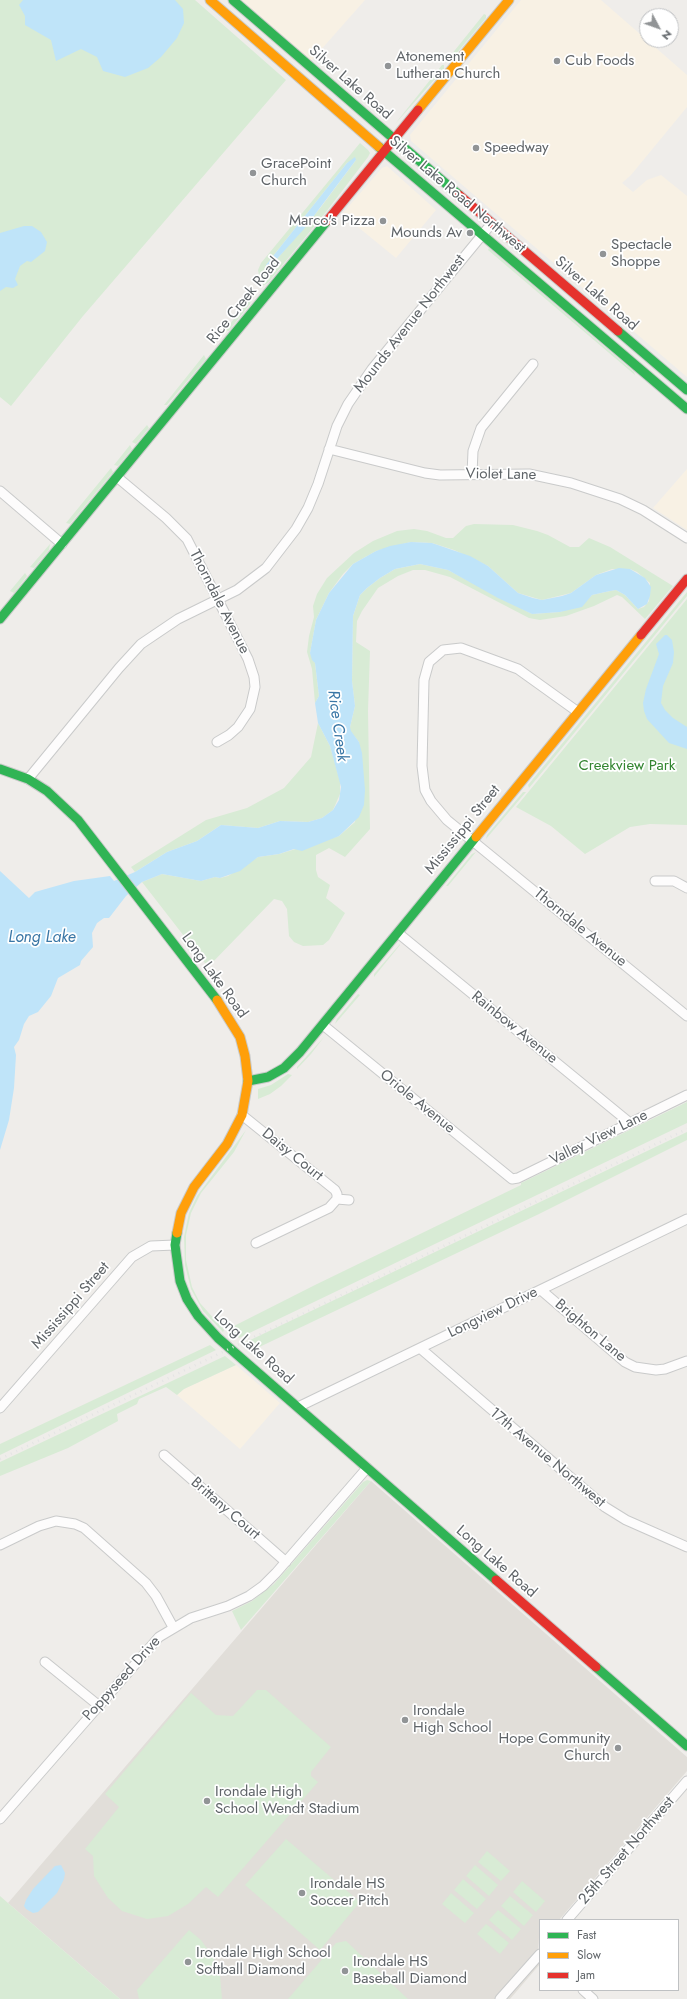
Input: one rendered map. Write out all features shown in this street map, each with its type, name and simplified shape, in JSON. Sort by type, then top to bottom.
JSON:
[{"type":"street","name":"Silver Lake Road Northwest","points":[[210,0],[384,152],[687,410]]},
{"type":"street","name":"Silver Lake Road","points":[[233,0],[687,390]]},
{"type":"street","name":"Rice Creek Road","points":[[0,619],[509,0]]},
{"type":"street","name":"Mounds Avenue Northwest","points":[[28,780],[119,668],[141,644],[178,619],[218,598],[237,590],[266,568],[296,529],[318,484],[328,449],[348,404],[367,375],[492,223]]},
{"type":"street","points":[[472,474],[473,451],[481,428],[533,364]]},
{"type":"street","name":"Violet Lane","points":[[328,449],[425,474],[529,474],[571,483],[620,499],[643,510],[687,538]]},
{"type":"street","name":"Thorndale Avenue","points":[[117,477],[166,518],[187,539],[248,659],[254,677],[255,687],[253,700],[246,718],[229,735],[217,742]]},
{"type":"street","points":[[0,491],[62,544]]},
{"type":"street","name":"Mississippi Street","points":[[248,1082],[268,1077],[284,1068],[300,1052],[687,579]]},
{"type":"street","name":"Thorndale Avenue","points":[[578,712],[529,675],[467,650],[452,648],[443,650],[433,657],[425,670],[424,680],[422,778],[430,801],[438,811],[687,1016]]},
{"type":"street","name":"Long Lake Road","points":[[0,769],[28,780],[47,791],[70,811],[118,870],[231,1020],[240,1037],[245,1056],[248,1082],[242,1115],[227,1144],[198,1181],[187,1200],[181,1213],[175,1244],[177,1263],[183,1290],[204,1325],[686,1744]]},
{"type":"street","points":[[655,881],[674,881],[687,888]]},
{"type":"street","name":"Rainbow Avenue","points":[[398,933],[630,1123]]},
{"type":"street","name":"Oriole Avenue","points":[[322,1025],[512,1179]]},
{"type":"street","name":"Valley View Lane","points":[[512,1179],[518,1178],[687,1095]]},
{"type":"street","name":"Daisy Court","points":[[242,1115],[335,1190],[337,1199]]},
{"type":"street","points":[[256,1243],[329,1208],[337,1199],[349,1200]]},
{"type":"street","name":"Longview Drive","points":[[298,1407],[687,1219]]},
{"type":"street","name":"Mississippi Street","points":[[0,1408],[132,1258],[151,1246],[175,1244]]},
{"type":"street","name":"Brighton Lane","points":[[541,1290],[616,1354],[630,1364],[645,1369],[656,1370],[665,1369],[687,1361]]},
{"type":"street","name":"17th Avenue Northwest","points":[[420,1348],[605,1507],[626,1520],[687,1547]]},
{"type":"street","name":"Brittany Court","points":[[164,1455],[286,1562]]},
{"type":"street","name":"Poppyseed Drive","points":[[0,1819],[159,1637],[191,1618],[228,1606],[249,1596],[263,1586],[286,1562],[367,1468]]},
{"type":"street","points":[[0,1545],[39,1526],[56,1521],[75,1524],[84,1528],[146,1583],[156,1596],[173,1628]]},
{"type":"street","points":[[45,1662],[98,1705]]},
{"type":"street","name":"25th Street Northwest","points":[[568,1919],[687,1781]]},
{"type":"street","points":[[500,1999],[539,1955]]},
{"type":"street","points":[[584,1991],[593,1999]]},
{"type":"shaded area","points":[[241,0],[365,0],[311,61]]},
{"type":"shaded area","points":[[521,0],[601,0],[639,33],[639,48],[656,48],[687,75],[687,107],[631,175],[622,183],[633,192],[647,180],[661,175],[687,196],[687,377],[411,141],[410,135]]},
{"type":"shaded area","points":[[387,166],[436,210],[396,258],[342,214],[382,168]]},
{"type":"shaded area","points":[[687,469],[687,530],[653,508]]},
{"type":"shaded area","points":[[236,1365],[280,1403],[240,1449],[177,1395],[184,1389]]},
{"type":"shaded area","name":"Irondale High School","points":[[371,1481],[687,1757],[687,1771],[560,1919],[539,1919],[539,1965],[510,1999],[120,1999],[8,1903]]},
{"type":"green space","points":[[0,0],[195,0],[286,80],[83,316],[11,406],[0,397]]},
{"type":"green space","points":[[484,14],[486,15],[486,18],[456,54],[451,55]]},
{"type":"green space","points":[[442,65],[444,65],[444,69],[395,124]]},
{"type":"green space","points":[[360,143],[368,150],[370,153],[368,157],[326,212],[268,283],[262,286],[264,282],[259,275],[258,270],[261,263]],"holes":[[[356,160],[321,207],[276,260],[266,265],[347,163]]]},
{"type":"green space","points":[[489,248],[634,372],[635,375],[488,250]]},
{"type":"green space","points":[[251,298],[250,304],[229,331],[225,330]]},
{"type":"green space","points":[[204,355],[206,359],[167,405],[164,405]]},
{"type":"green space","points":[[147,425],[149,428],[136,444],[132,442]]},
{"type":"green space","points":[[130,445],[132,449],[118,466],[114,465]]},
{"type":"green space","points":[[111,468],[113,472],[70,524],[66,523]]},
{"type":"green space","points":[[474,524],[513,525],[548,535],[570,547],[579,547],[589,538],[610,547],[673,586],[645,619],[622,597],[617,595],[594,606],[566,616],[540,620],[529,618],[450,577],[425,570],[413,570],[398,576],[378,588],[357,621],[356,642],[370,651],[368,711],[370,829],[345,857],[329,848],[316,855],[316,870],[318,877],[330,885],[326,898],[345,913],[329,940],[323,945],[303,946],[294,942],[289,936],[287,909],[282,901],[274,899],[208,967],[142,882],[162,874],[201,881],[215,877],[220,878],[228,876],[258,857],[279,854],[339,836],[355,822],[359,742],[350,731],[355,706],[352,681],[353,616],[360,595],[367,588],[395,569],[420,564],[448,570],[532,614],[560,612],[584,603],[592,595],[616,590],[625,595],[638,609],[644,607],[649,601],[650,583],[637,572],[630,569],[612,569],[596,575],[571,593],[542,600],[518,593],[488,566],[454,550],[432,543],[411,542],[376,551],[353,564],[343,574],[329,593],[316,620],[310,653],[315,663],[319,696],[315,703],[312,669],[307,652],[314,617],[313,606],[317,594],[327,578],[354,553],[373,541],[397,531],[414,529],[427,531],[446,538],[453,538],[466,526]]},
{"type":"green space","points":[[50,544],[49,550],[34,568],[30,567]]},
{"type":"green space","points":[[25,573],[27,576],[14,593],[10,591]]},
{"type":"green space","points":[[687,592],[687,596],[529,788],[528,785]]},
{"type":"green space","name":"Creekview Park","points":[[687,599],[687,825],[650,824],[630,827],[585,854],[551,826],[516,807]]},
{"type":"green space","points":[[318,723],[330,746],[340,781],[340,794],[333,810],[322,818],[308,822],[280,821],[258,828],[221,825],[197,841],[167,852],[135,872],[131,867],[206,820],[247,808],[284,788],[311,757]]},
{"type":"green space","points":[[523,792],[526,792],[486,839],[487,835]]},
{"type":"green space","points":[[476,852],[448,886],[446,886],[472,854]]},
{"type":"green space","points":[[400,945],[374,977],[374,974]]},
{"type":"green space","points":[[358,994],[360,995],[335,1024],[337,1019]]},
{"type":"green space","points":[[324,1037],[311,1054],[297,1069],[297,1067]]},
{"type":"green space","points":[[288,1074],[292,1075],[281,1086],[270,1094],[258,1099],[258,1089],[271,1085]]},
{"type":"green space","points":[[687,1102],[687,1123],[239,1338],[228,1329],[521,1185],[521,1183]]},
{"type":"green space","points":[[246,1130],[234,1152],[201,1193],[191,1213],[186,1235],[186,1260],[192,1287],[200,1303],[224,1330],[223,1332],[203,1311],[191,1289],[185,1265],[184,1237],[189,1213],[197,1196]]},
{"type":"green space","points":[[687,1132],[687,1140],[539,1214],[253,1350],[244,1343]]},
{"type":"green space","points":[[210,1345],[216,1350],[0,1455],[0,1444]]},
{"type":"green space","points":[[225,1356],[236,1365],[184,1389],[177,1395],[166,1387],[139,1399],[137,1404],[117,1414],[118,1421],[68,1448],[0,1476],[0,1462]]},
{"type":"green space","points":[[367,1480],[371,1481],[241,1630],[232,1611],[252,1601],[274,1584],[363,1482]]},
{"type":"green space","name":"Irondale High School Wendt Stadium","points":[[257,1690],[266,1690],[331,1747],[311,1772],[311,1776],[318,1782],[218,1897],[206,1887],[188,1904],[168,1916],[147,1919],[122,1911],[108,1898],[94,1876],[93,1856],[85,1849],[119,1807],[105,1794],[191,1693],[216,1715],[233,1716]]},
{"type":"green space","name":"Irondale HS Soccer Pitch","points":[[286,1839],[360,1902],[320,1950],[245,1885]]},
{"type":"green space","points":[[487,1851],[510,1871],[501,1881],[478,1862]]},
{"type":"green space","points":[[475,1865],[498,1885],[489,1896],[466,1876]]},
{"type":"green space","points":[[463,1879],[486,1899],[477,1909],[454,1890]]},
{"type":"green space","points":[[522,1881],[545,1901],[536,1912],[513,1892]]},
{"type":"green space","points":[[451,1893],[474,1913],[465,1923],[442,1904]]},
{"type":"green space","points":[[0,1896],[8,1903],[120,1999],[0,1999]]},
{"type":"green space","points":[[510,1896],[533,1915],[524,1926],[501,1906]]},
{"type":"green space","points":[[498,1910],[521,1929],[512,1940],[489,1920]]},
{"type":"green space","points":[[486,1924],[509,1943],[500,1954],[477,1934]]},
{"type":"green space","name":"Irondale High School Softball Diamond","points":[[189,1930],[201,1940],[213,1957],[220,1976],[222,1999],[139,1999],[137,1990]]},
{"type":"green space","name":"Irondale HS Baseball Diamond","points":[[346,1941],[408,1999],[288,1999],[336,1943]]},
{"type":"water","points":[[23,0],[175,0],[183,9],[184,23],[177,38],[161,57],[148,68],[125,77],[103,71],[97,57],[81,49],[56,61],[51,40],[25,25],[25,16],[19,5]]},
{"type":"water","points":[[355,157],[356,160],[304,229],[266,269],[266,265],[331,183],[347,163]]},
{"type":"water","points":[[24,226],[32,226],[41,232],[47,242],[45,251],[31,262],[27,261],[20,266],[15,279],[18,285],[13,288],[6,287],[0,291],[0,233]]},
{"type":"water","points":[[411,542],[432,543],[470,556],[488,566],[518,593],[533,598],[542,600],[571,593],[596,575],[619,568],[630,569],[645,578],[651,587],[650,596],[647,604],[638,609],[625,595],[616,590],[592,595],[582,607],[560,612],[532,614],[498,598],[448,570],[420,564],[395,569],[367,588],[360,595],[353,616],[352,681],[355,706],[350,727],[351,731],[359,742],[362,753],[365,790],[364,805],[359,817],[339,836],[302,851],[294,849],[279,854],[258,857],[240,871],[220,878],[215,877],[201,881],[162,874],[142,882],[126,896],[109,918],[104,918],[97,923],[92,933],[93,947],[81,961],[80,965],[58,978],[51,996],[38,1012],[29,1016],[24,1024],[19,1040],[14,1047],[16,1055],[14,1088],[9,1120],[0,1150],[0,871],[29,898],[35,892],[74,881],[110,876],[114,881],[135,872],[167,852],[197,841],[221,825],[258,828],[280,821],[308,822],[322,818],[333,810],[339,800],[341,787],[330,746],[318,723],[315,703],[319,696],[315,663],[312,660],[310,653],[316,620],[329,593],[353,564],[376,551],[390,546]]},
{"type":"water","points":[[665,635],[672,640],[674,652],[673,663],[663,686],[661,703],[665,710],[673,718],[687,727],[687,749],[669,743],[647,719],[644,711],[643,703],[646,689],[659,654],[656,644]]},
{"type":"water","points":[[61,1865],[65,1873],[64,1879],[57,1893],[38,1912],[33,1913],[26,1909],[24,1906],[26,1900],[33,1889],[55,1866]]},
{"type":"railway","points":[[0,1459],[687,1129]]},
{"type":"traffic: fast","points":[[233,0],[459,195]]},
{"type":"traffic: fast","points":[[379,147],[687,409]]},
{"type":"traffic: fast","points":[[0,619],[327,221]]},
{"type":"traffic: fast","points":[[618,331],[687,390]]},
{"type":"traffic: fast","points":[[0,769],[28,779],[47,791],[78,820],[217,1000]]},
{"type":"traffic: fast","points":[[248,1081],[268,1077],[284,1068],[300,1052],[476,837]]},
{"type":"traffic: fast","points":[[177,1233],[175,1245],[180,1281],[187,1299],[198,1316],[218,1338],[496,1580]]},
{"type":"traffic: fast","points":[[596,1667],[687,1746]]},
{"type":"traffic: slow","points":[[210,0],[379,147]]},
{"type":"traffic: slow","points":[[418,110],[509,0]]},
{"type":"traffic: slow","points":[[476,837],[641,635]]},
{"type":"traffic: slow","points":[[177,1233],[181,1213],[194,1187],[227,1144],[242,1115],[248,1081],[245,1056],[240,1037],[217,1000]]},
{"type":"traffic: jam","points":[[327,221],[418,110]]},
{"type":"traffic: jam","points":[[459,195],[618,331]]},
{"type":"traffic: jam","points":[[641,635],[687,579]]},
{"type":"traffic: jam","points":[[496,1580],[596,1667]]},
{"type":"place","name":"Cub Foods","points":[[557,61]]},
{"type":"place","name":"Atonement Lutheran Church","points":[[388,66]]},
{"type":"place","name":"Speedway","points":[[476,148]]},
{"type":"place","name":"GracePoint Church","points":[[253,173]]},
{"type":"place","name":"Marco's Pizza","points":[[383,221]]},
{"type":"place","name":"Mounds Av","points":[[470,233]]},
{"type":"place","name":"Spectacle Shoppe","points":[[603,254]]},
{"type":"place","name":"Irondale High School","points":[[405,1720]]},
{"type":"place","name":"Hope Community Church","points":[[618,1748]]},
{"type":"place","name":"Irondale High School Wendt Stadium","points":[[207,1801]]},
{"type":"place","name":"Irondale HS Soccer Pitch","points":[[302,1893]]},
{"type":"place","name":"Irondale High School Softball Diamond","points":[[188,1962]]},
{"type":"place","name":"Irondale HS Baseball Diamond","points":[[345,1971]]},
{"type":"water label","name":"Rice Creek","points":[[337,726]]},
{"type":"water label","name":"Long Lake","points":[[42,938]]}]
